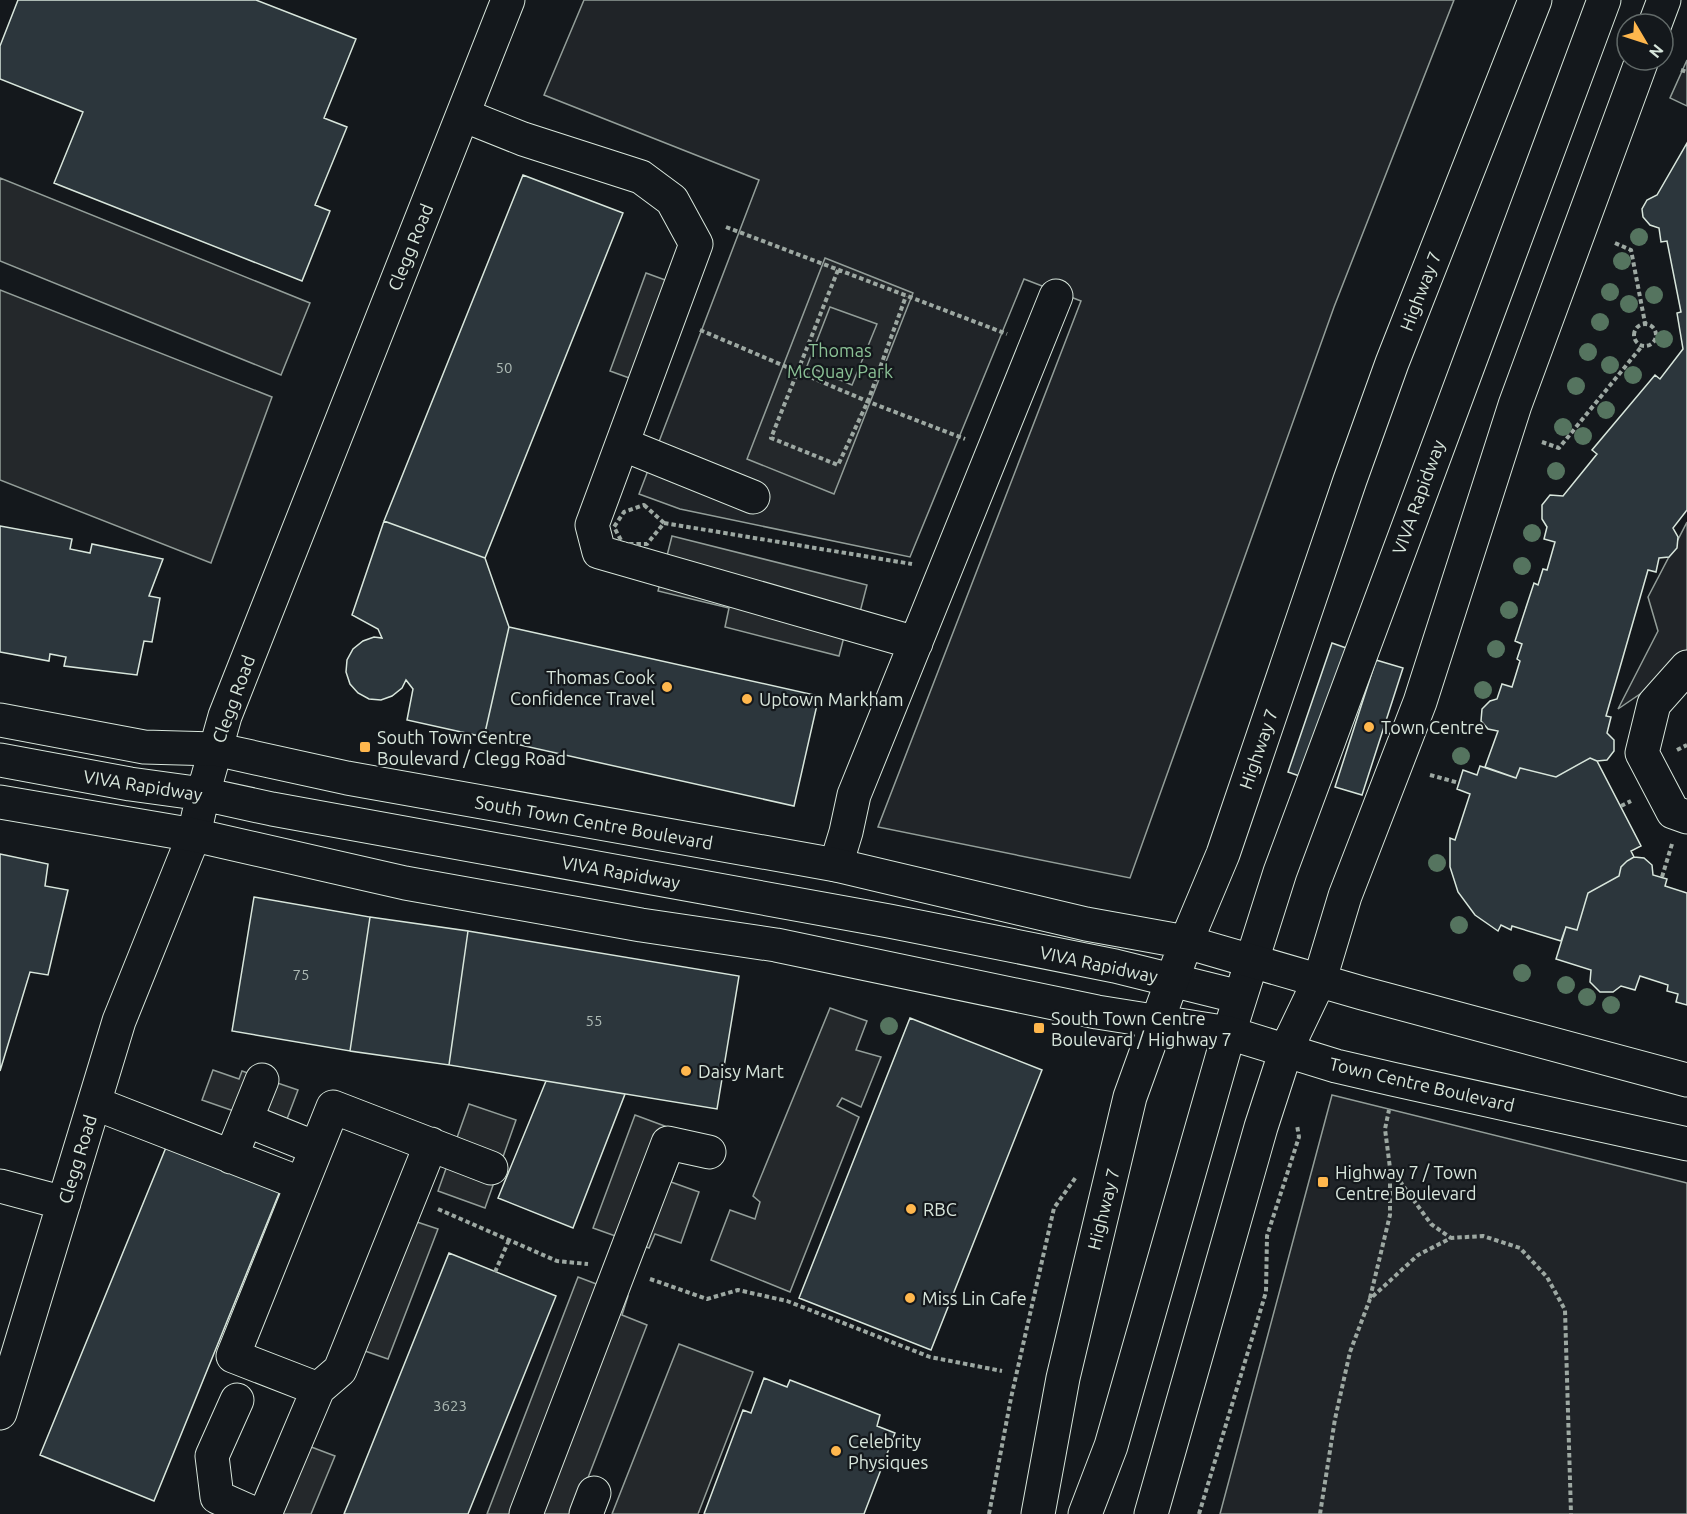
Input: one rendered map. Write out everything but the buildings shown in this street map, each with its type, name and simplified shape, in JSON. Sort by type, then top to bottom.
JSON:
[{"type":"main road","name":"Clegg Road","points":[[0,1413],[119,1021],[194,835],[225,716],[508,0]]},
{"type":"main road","name":"Highway 7","points":[[1038,1514],[1063,1377],[1130,1097],[1185,942],[1222,854],[1392,363],[1535,0]]},
{"type":"main road","name":"VIVA Rapidway","points":[[1086,1514],[1111,1446],[1229,1033],[1280,872],[1604,0]]},
{"type":"main road","points":[[1151,1514],[1286,1050],[1320,979],[1346,896],[1420,702],[1515,405],[1638,72]]},
{"type":"main road","points":[[463,115],[523,139],[641,177],[672,200],[696,244],[592,525],[599,552],[916,643]]},
{"type":"main road","points":[[836,865],[854,795],[1056,296]]},
{"type":"main road","points":[[622,444],[753,497]]},
{"type":"main road","points":[[1687,667],[1654,704],[1642,753],[1673,812],[1687,817]]},
{"type":"main road","name":"South Town Centre Boulevard","points":[[0,720],[144,747],[215,749],[347,778],[836,865],[1086,924],[1185,942]]},
{"type":"main road","name":"VIVA Rapidway","points":[[0,760],[130,784],[203,794],[284,811],[889,921],[1115,966],[1240,997]]},
{"type":"main road","points":[[0,802],[194,835],[405,883],[640,925],[776,945],[1158,1022]]},
{"type":"main road","points":[[1185,942],[1251,959],[1362,993],[1687,1080]]},
{"type":"main road","name":"Town Centre Boulevard","points":[[1158,1022],[1229,1033],[1336,1066],[1687,1144]]},
{"type":"main road","points":[[231,1157],[262,1080]]},
{"type":"main road","points":[[94,1102],[302,1184]]},
{"type":"main road","points":[[318,1389],[233,1356],[333,1107],[491,1168]]},
{"type":"main road","points":[[246,1120],[316,1148]]},
{"type":"main road","points":[[526,1514],[668,1143],[709,1152]]},
{"type":"main road","points":[[265,1514],[318,1389],[340,1370],[431,1144]]},
{"type":"main road","points":[[0,1186],[64,1203]]},
{"type":"main road","points":[[237,1400],[212,1456],[217,1497],[255,1514]]},
{"type":"main road","name":"VIVA Rapidway","points":[[1111,1446],[1111,1514]]},
{"type":"path","points":[[1681,70],[1687,72]]},
{"type":"path","points":[[726,227],[1007,335]]},
{"type":"path","points":[[1615,243],[1631,250],[1645,323]]},
{"type":"path","points":[[838,270],[771,438],[838,465],[868,401],[906,296]]},
{"type":"path","points":[[1542,442],[1559,447],[1642,346],[1653,342],[1656,336],[1655,330],[1651,325],[1645,323],[1640,324],[1633,333],[1634,339],[1642,346]]},
{"type":"path","points":[[694,327],[868,401],[966,439]]},
{"type":"path","points":[[664,523],[915,564]]},
{"type":"path","points":[[1430,775],[1459,783]]},
{"type":"path","points":[[1320,1514],[1335,1419],[1350,1352],[1370,1299],[1390,1215],[1390,1168],[1385,1129],[1392,1100]]},
{"type":"path","points":[[1199,1514],[1266,1292],[1267,1236],[1299,1137],[1296,1115]]},
{"type":"path","points":[[1390,1168],[1431,1224],[1451,1238]]},
{"type":"path","points":[[989,1514],[1011,1398],[1054,1208],[1078,1174]]},
{"type":"path","points":[[410,1197],[557,1261],[620,1268],[707,1299],[738,1290],[787,1301],[930,1357],[1002,1371]]},
{"type":"path","points":[[1370,1299],[1418,1256],[1451,1238],[1483,1236],[1520,1248],[1547,1277],[1566,1310],[1571,1514]]},
{"type":"path","points":[[495,1272],[509,1240]]},
{"type":"green space","name":"Thomas McQuay Park","points":[[584,0],[1454,0],[1334,307],[1130,878],[878,827],[1081,301],[1024,279],[910,557],[680,509],[639,494],[759,180],[544,95]]},
{"type":"green space","points":[[1687,60],[1687,106],[1670,98]]},
{"type":"green space","points":[[1687,522],[1687,662],[1618,709],[1658,631],[1648,597]]},
{"type":"green space","points":[[1332,1095],[1687,1183],[1687,1514],[1220,1514]]},
{"type":"shaded area","points":[[0,178],[310,303],[281,375],[0,261]]},
{"type":"shaded area","points":[[825,258],[913,293],[834,494],[747,459]],"holes":[[[830,307],[877,324],[852,385],[807,366]]]},
{"type":"shaded area","points":[[646,273],[668,281],[632,379],[610,371]]},
{"type":"shaded area","points":[[0,290],[272,397],[211,563],[0,480]]},
{"type":"shaded area","points":[[672,536],[867,585],[854,635],[845,633],[839,656],[725,627],[729,608],[658,591]]},
{"type":"shaded area","points":[[830,1008],[867,1021],[856,1050],[881,1057],[861,1107],[842,1098],[837,1106],[859,1117],[790,1292],[711,1260],[730,1210],[755,1219],[760,1202],[753,1196]]},
{"type":"shaded area","points":[[213,1070],[239,1079],[242,1071],[298,1090],[287,1119],[254,1118],[202,1100]]},
{"type":"shaded area","points":[[469,1104],[516,1120],[485,1208],[438,1191]]},
{"type":"shaded area","points":[[635,1115],[689,1135],[671,1182],[699,1192],[681,1243],[655,1234],[649,1248],[593,1228]]},
{"type":"shaded area","points":[[414,1221],[438,1229],[388,1359],[365,1351]]},
{"type":"shaded area","points":[[578,1277],[628,1296],[622,1315],[647,1325],[574,1514],[487,1514]]},
{"type":"shaded area","points":[[679,1344],[753,1372],[698,1514],[612,1514]]},
{"type":"shaded area","points":[[306,1445],[335,1456],[311,1514],[278,1514]]},
{"type":"place","name":"Thomas Cook Confidence Travel","points":[[667,687]]},
{"type":"place","name":"Uptown Markham","points":[[747,699]]},
{"type":"place","name":"Town Centre","points":[[1369,727]]},
{"type":"place","name":"South Town Centre Boulevard / Clegg Road","points":[[365,747]]},
{"type":"place","name":"South Town Centre Boulevard / Highway 7","points":[[1039,1028]]},
{"type":"place","name":"Daisy Mart","points":[[686,1071]]},
{"type":"place","name":"Highway 7 / Town Centre Boulevard","points":[[1323,1182]]},
{"type":"place","name":"RBC","points":[[911,1209]]},
{"type":"place","name":"Miss Lin Cafe","points":[[910,1298]]},
{"type":"place","name":"Celebrity Physiques","points":[[836,1451]]}]
